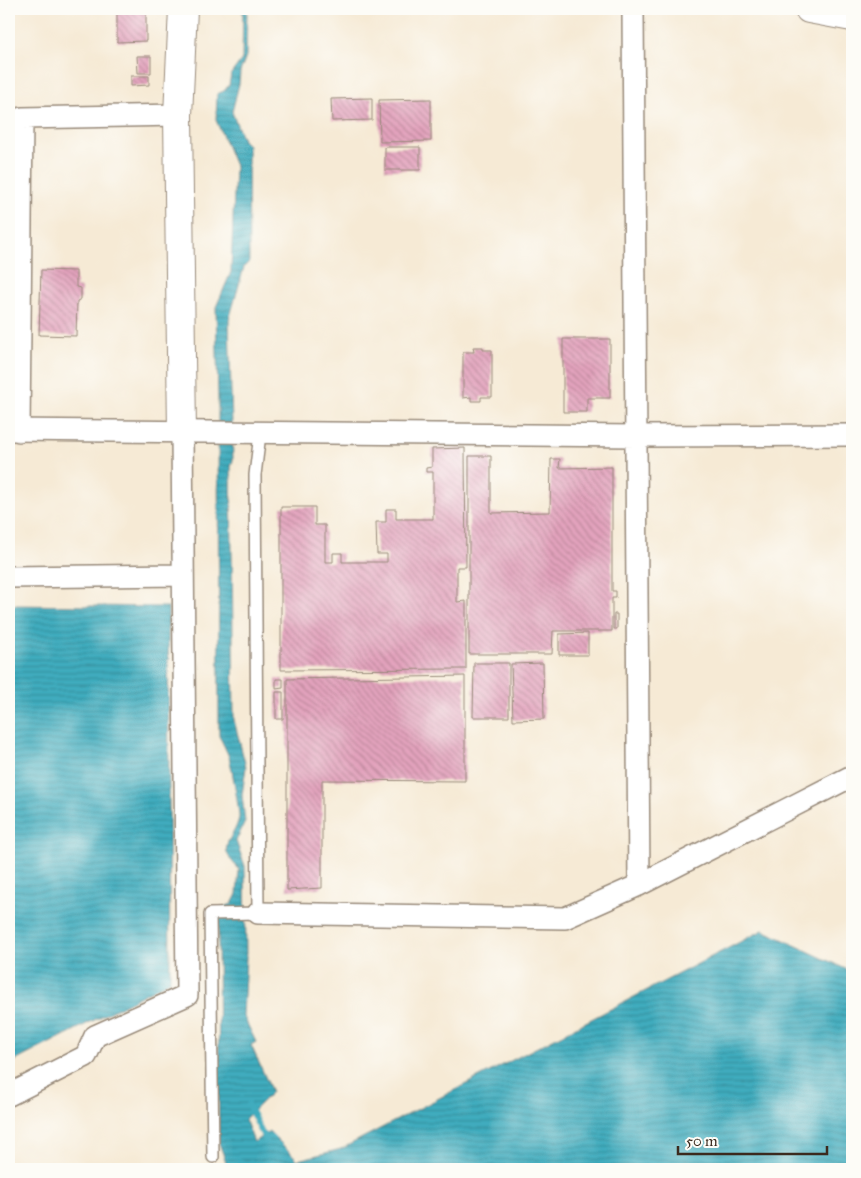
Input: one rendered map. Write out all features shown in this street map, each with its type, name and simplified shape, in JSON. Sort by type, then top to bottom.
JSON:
[{"type":"street","points":[[9,1096],[86,1056],[95,1036],[187,995],[178,115],[183,9]]},
{"type":"street","points":[[634,9],[639,885]]},
{"type":"street","points":[[809,9],[852,17]]},
{"type":"street","points":[[178,115],[22,118],[14,431],[636,436],[852,434]]},
{"type":"street","points":[[9,577],[182,575]]},
{"type":"street","points":[[258,913],[565,918],[639,885],[852,776]]},
{"type":"lane","points":[[213,1157],[210,914],[258,913],[255,475],[257,434]]},
{"type":"water","points":[[243,9],[247,9],[246,56],[240,72],[232,112],[243,140],[248,145],[249,262],[244,267],[229,320],[233,460],[231,467],[234,720],[246,767],[242,795],[245,822],[236,841],[245,866],[246,957],[243,1015],[256,1042],[251,1045],[272,1092],[245,1119],[254,1142],[269,1131],[298,1160],[341,1149],[763,930],[852,972],[852,1169],[215,1169],[226,1162],[219,1143],[218,909],[232,904],[237,894],[239,869],[232,861],[226,848],[239,814],[229,757],[219,736],[216,307],[231,272],[235,166],[216,120],[217,94],[224,91],[229,85],[231,74],[242,59]]},
{"type":"water","points":[[9,605],[168,607],[170,981],[9,1064]]},
{"type":"building","points":[[117,9],[146,9],[146,41],[117,42]]},
{"type":"building","points":[[137,56],[151,56],[151,73],[138,73]]},
{"type":"building","points":[[131,76],[149,76],[149,85],[131,86]]},
{"type":"building","points":[[372,98],[372,120],[332,121],[331,99]]},
{"type":"building","points":[[431,99],[431,141],[380,142],[379,100]]},
{"type":"building","points":[[385,147],[420,147],[420,170],[385,170]]},
{"type":"building","points":[[41,270],[76,271],[76,287],[81,288],[81,299],[77,301],[76,336],[39,335]]},
{"type":"building","points":[[563,339],[610,339],[610,398],[587,398],[587,412],[563,412]]},
{"type":"building","points":[[473,347],[483,347],[483,350],[492,350],[492,397],[481,397],[481,401],[471,401],[471,397],[463,398],[463,352],[474,352]]},
{"type":"building","points":[[465,448],[466,567],[457,567],[457,602],[466,601],[466,669],[281,670],[281,507],[315,507],[315,525],[325,525],[325,562],[333,562],[333,553],[342,553],[342,562],[387,562],[387,554],[377,554],[376,522],[386,522],[386,509],[396,509],[396,519],[433,519],[433,472],[426,472],[426,468],[432,467],[432,449]]},
{"type":"building","points":[[469,456],[491,456],[491,513],[550,512],[551,459],[560,459],[559,468],[612,467],[612,591],[616,591],[616,598],[612,598],[612,631],[553,631],[552,654],[469,654]]},
{"type":"building","points":[[614,614],[617,614],[617,629],[614,629]]},
{"type":"building","points":[[588,633],[588,655],[559,655],[559,634]]},
{"type":"building","points":[[474,663],[509,663],[509,717],[473,717]]},
{"type":"building","points":[[543,663],[544,719],[513,720],[511,664]]},
{"type":"building","points":[[465,676],[465,781],[322,780],[322,888],[287,890],[287,679]]},
{"type":"building","points":[[276,679],[283,679],[283,688],[276,689]]},
{"type":"building","points":[[276,692],[283,692],[283,719],[276,719]]},
{"type":"waterway","points":[[248,1105],[267,1143]]}]
